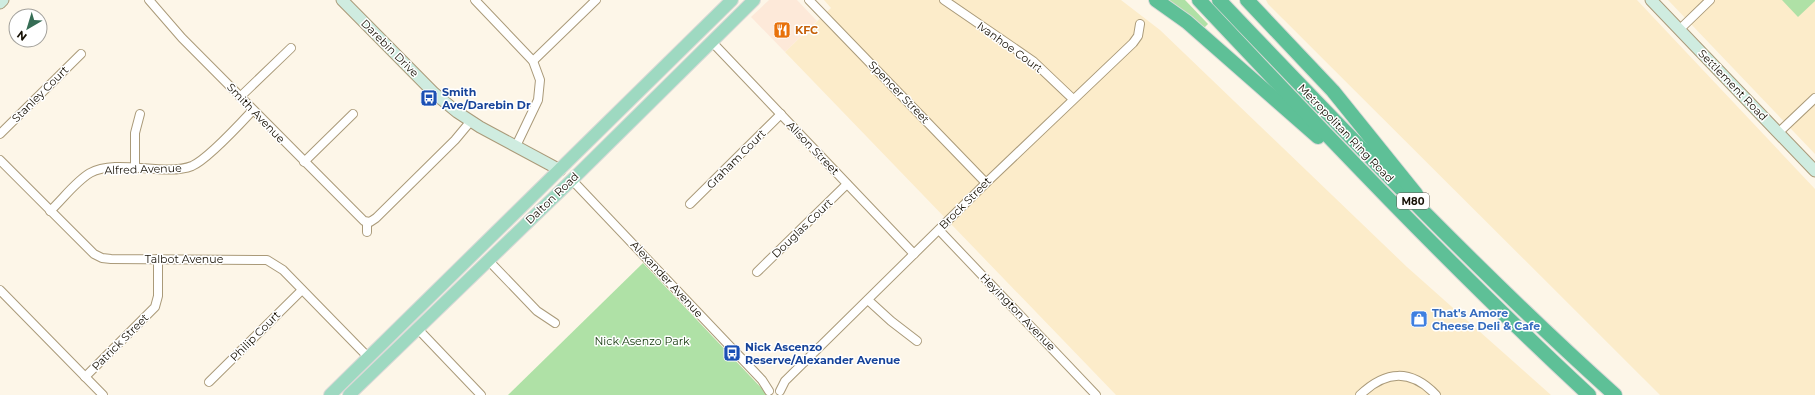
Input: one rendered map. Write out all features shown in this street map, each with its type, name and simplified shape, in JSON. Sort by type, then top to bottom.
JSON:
[{"type":"highway","points":[[1156,0],[1187,22],[1377,188]]},
{"type":"highway","name":"Metropolitan Ring Road","points":[[1199,0],[1448,261],[1589,395]]},
{"type":"highway","name":"Metropolitan Ring Road","points":[[1219,0],[1385,173],[1440,228],[1550,335],[1615,395]]},
{"type":"highway","points":[[1247,0],[1359,122],[1416,193],[1440,228]]},
{"type":"main road","name":"Dalton Road","points":[[349,395],[572,180],[754,0]]},
{"type":"main road","name":"Dalton Road","points":[[330,395],[560,170],[727,2]]},
{"type":"main road","points":[[560,170],[572,180]]},
{"type":"main road","points":[[408,319],[417,328]]},
{"type":"street","points":[[0,3],[3,0]]},
{"type":"street","name":"Smith Avenue","points":[[149,0],[182,38],[358,216],[367,222]]},
{"type":"street","name":"Darebin Drive","points":[[342,0],[434,93],[470,122],[560,170]]},
{"type":"street","points":[[475,0],[533,61],[540,80],[538,100],[516,146]]},
{"type":"street","points":[[533,61],[596,0]]},
{"type":"street","name":"Ivanhoe Court","points":[[944,0],[1033,61],[1073,99]]},
{"type":"street","name":"Settlement Road","points":[[1651,0],[1815,171]]},
{"type":"street","points":[[1680,29],[1710,0]]},
{"type":"street","name":"Spencer Street","points":[[811,1],[986,183]]},
{"type":"street","name":"Brock Street","points":[[776,391],[986,183],[1133,43],[1138,36],[1140,24]]},
{"type":"street","name":"Alison Street","points":[[712,42],[914,254]]},
{"type":"street","points":[[240,97],[291,48]]},
{"type":"street","name":"Stanley Court","points":[[0,134],[81,54]]},
{"type":"street","points":[[1778,133],[1815,98]]},
{"type":"street","name":"Alfred Avenue","points":[[50,211],[88,174],[108,168],[178,168],[194,165],[208,154],[253,110]]},
{"type":"street","points":[[135,168],[135,133],[140,114]]},
{"type":"street","points":[[304,162],[353,114]]},
{"type":"street","name":"Graham Court","points":[[690,204],[781,114]]},
{"type":"street","points":[[367,232],[367,222],[373,220],[387,207],[455,140],[470,122]]},
{"type":"street","name":"Talbot Avenue","points":[[0,160],[90,252],[98,256],[111,259],[267,260],[278,265],[368,357]]},
{"type":"street","name":"Alexander Avenue","points":[[572,180],[762,380],[776,391]]},
{"type":"street","name":"Douglas Court","points":[[758,272],[847,184]]},
{"type":"street","name":"Heyington Avenue","points":[[939,230],[1096,395]]},
{"type":"street","name":"Patrick Street","points":[[85,377],[155,307],[158,296],[158,259]]},
{"type":"street","points":[[488,260],[537,311],[555,323]]},
{"type":"street","points":[[0,290],[103,395]]},
{"type":"street","name":"Philip Court","points":[[208,382],[302,290]]},
{"type":"street","points":[[868,300],[891,321],[917,341]]},
{"type":"street","points":[[417,328],[481,395]]},
{"type":"street","points":[[1360,395],[1372,384],[1383,378],[1401,375],[1415,379],[1425,385],[1436,395]]},
{"type":"shaded area","points":[[769,0],[797,0],[817,21],[785,52],[751,17]]},
{"type":"shaded area","points":[[824,0],[1121,0],[1160,30],[1407,267],[1551,395],[1116,395],[785,52],[831,8]]},
{"type":"shaded area","points":[[1266,0],[1637,0],[1815,189],[1815,395],[1660,395],[1268,4]]},
{"type":"shaded area","points":[[1668,0],[1815,0],[1815,154]]},
{"type":"green space","points":[[1167,0],[1185,0],[1208,24],[1203,29]]},
{"type":"green space","points":[[1782,0],[1815,0],[1815,1],[1798,17]]},
{"type":"green space","name":"Nick Asenzo Park","points":[[643,263],[768,395],[508,395]]},
{"type":"place","name":"KFC","points":[[782,30]]},
{"type":"place","name":"Smith Ave/Darebin Dr","points":[[429,98]]},
{"type":"place","name":"That's Amore Cheese Deli & Cafe","points":[[1419,319]]},
{"type":"place","name":"Nick Ascenzo Reserve/Alexander Avenue","points":[[732,353]]}]
